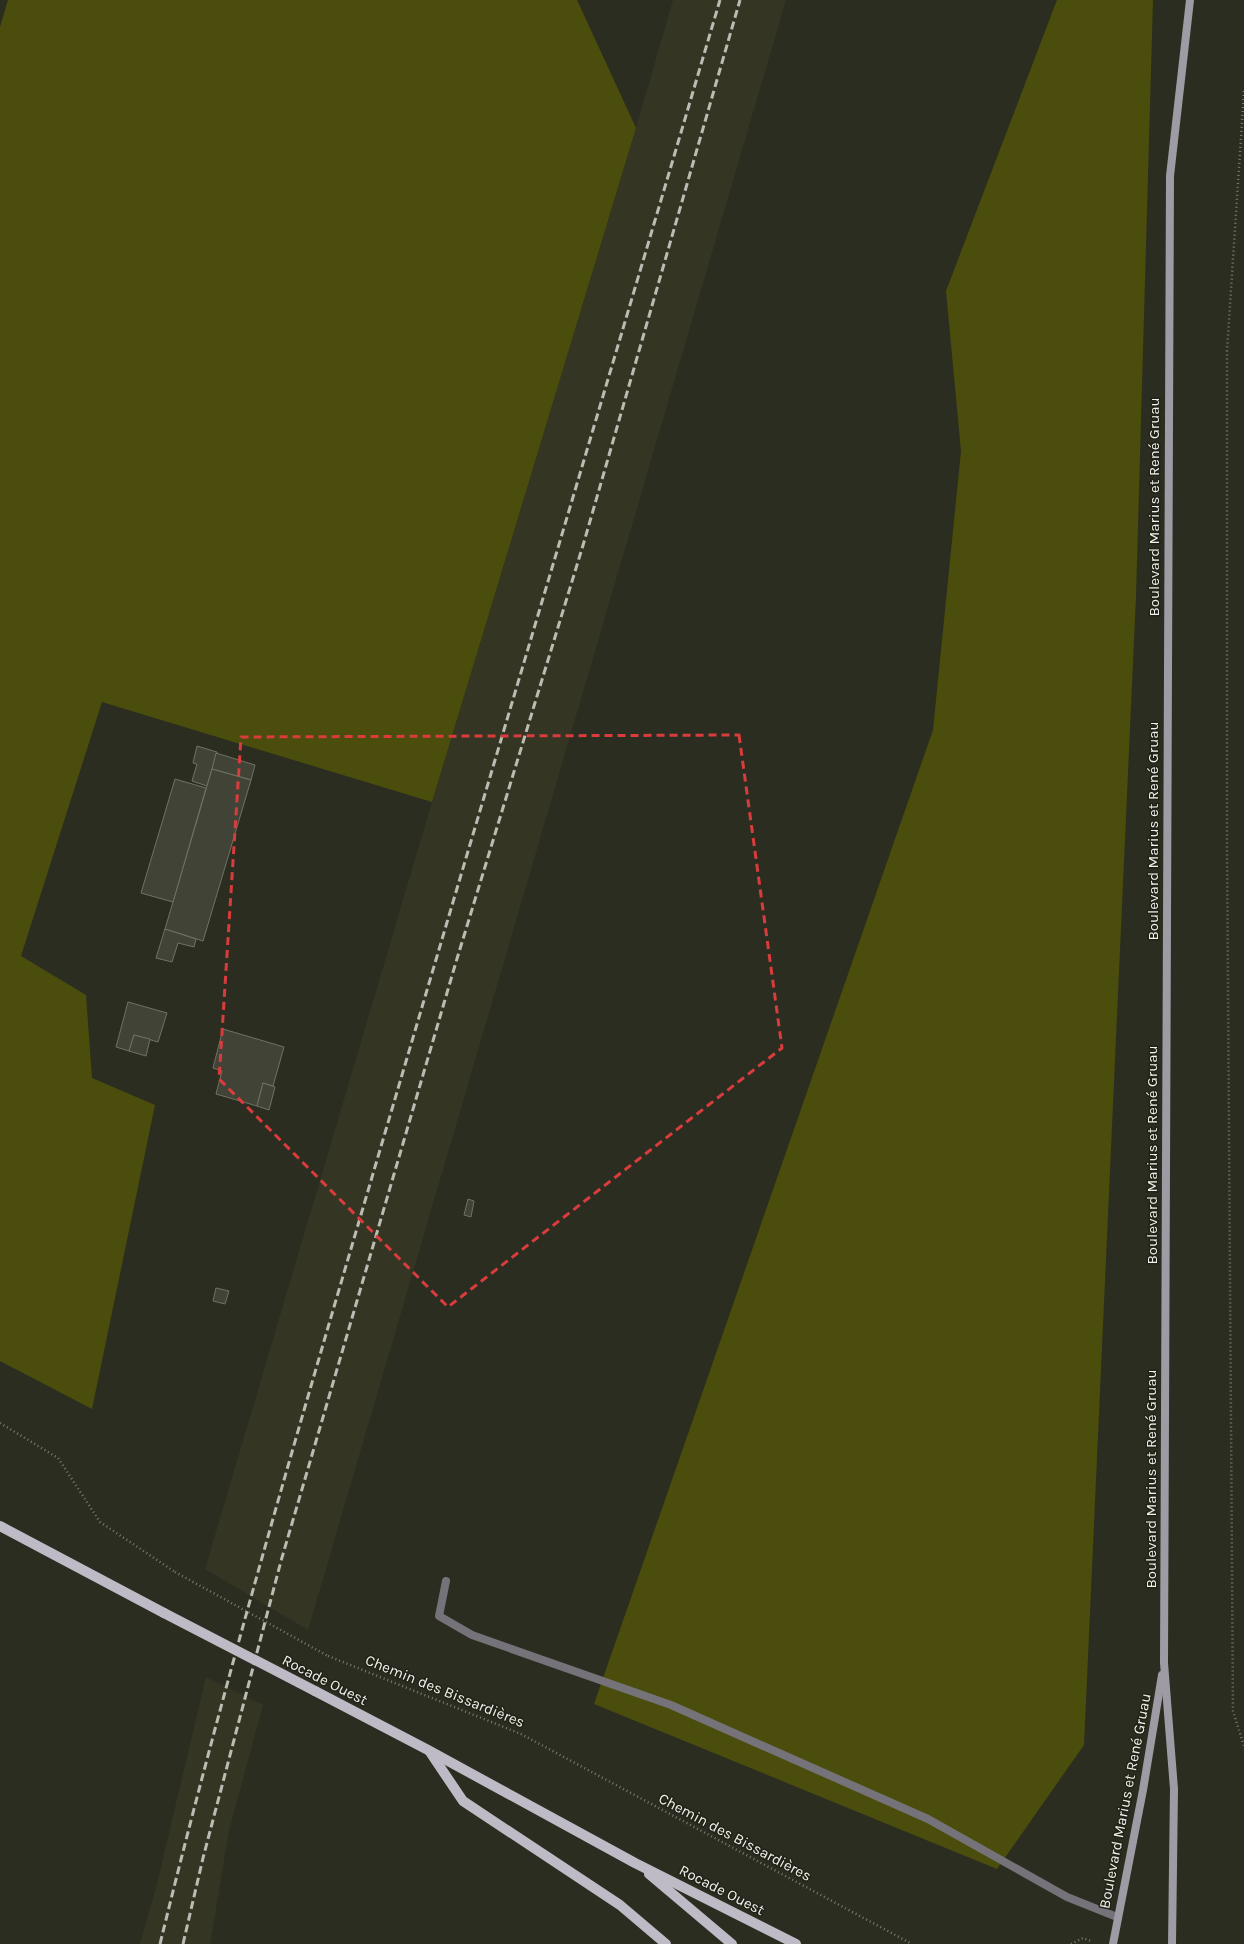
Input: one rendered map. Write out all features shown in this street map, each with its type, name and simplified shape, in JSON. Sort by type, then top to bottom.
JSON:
[{"type":"main road","name":"Boulevard Marius et René Gruau","points":[[1172,1944],[1174,1789],[1164,1663],[1170,176],[1190,0]]},
{"type":"main road","name":"Rocade Ouest","points":[[0,1526],[428,1750],[635,1862],[796,1944]]},
{"type":"main road","name":"Boulevard Marius et René Gruau","points":[[1113,1944],[1117,1917],[1143,1790],[1164,1663]]},
{"type":"main road","points":[[428,1750],[463,1801],[620,1905],[666,1944]]},
{"type":"main road","name":"Rocade Ouest","points":[[635,1862],[732,1944]]},
{"type":"lane","points":[[446,1581],[439,1616],[472,1635],[671,1705],[928,1819],[1067,1897],[1117,1917]]},
{"type":"path","points":[[1244,91],[1227,351],[1227,842],[1233,1711],[1244,1746]]},
{"type":"path","name":"Chemin des Bissardières","points":[[0,1423],[58,1458],[100,1522],[175,1572],[328,1656],[521,1734],[912,1944]]},
{"type":"path","points":[[1071,1944],[1083,1938],[1093,1942]]},
{"type":"highlighted area","points":[[739,735],[782,1048],[448,1307],[219,1079],[241,737]]},
{"type":"shaded area","points":[[8,0],[577,0],[636,128],[432,802],[102,702],[21,956],[86,995],[92,1078],[155,1105],[92,1409],[0,1361],[0,27]]},
{"type":"shaded area","points":[[673,0],[786,0],[308,1630],[205,1569],[432,802],[636,128]]},
{"type":"shaded area","points":[[1057,0],[1153,0],[1136,596],[1084,1745],[997,1869],[594,1704],[933,730],[961,451],[946,291]]},
{"type":"shaded area","points":[[206,1677],[263,1705],[229,1831],[210,1944],[140,1944],[156,1888]]},
{"type":"building","points":[[197,746],[217,752],[207,786],[192,781],[197,764],[193,763]]},
{"type":"building","points":[[216,753],[255,765],[251,780],[212,769]]},
{"type":"building","points":[[212,769],[251,780],[203,941],[165,929]]},
{"type":"building","points":[[175,779],[206,788],[173,902],[141,893]]},
{"type":"building","points":[[165,929],[196,939],[194,947],[178,943],[172,962],[156,958]]},
{"type":"building","points":[[128,1002],[167,1013],[158,1042],[134,1035],[129,1051],[116,1047]]},
{"type":"building","points":[[223,1029],[284,1047],[273,1086],[263,1083],[257,1106],[216,1094],[222,1071],[213,1068]]},
{"type":"building","points":[[134,1035],[150,1039],[146,1056],[129,1051]]},
{"type":"building","points":[[263,1083],[275,1087],[269,1110],[257,1106]]},
{"type":"building","points":[[468,1199],[474,1201],[471,1217],[464,1215]]},
{"type":"building","points":[[216,1288],[229,1291],[225,1304],[213,1301]]},
{"type":"railway","points":[[160,1944],[215,1730],[304,1410],[720,0]]},
{"type":"railway","points":[[183,1944],[203,1858],[281,1561],[456,962],[584,542],[740,0]]}]
